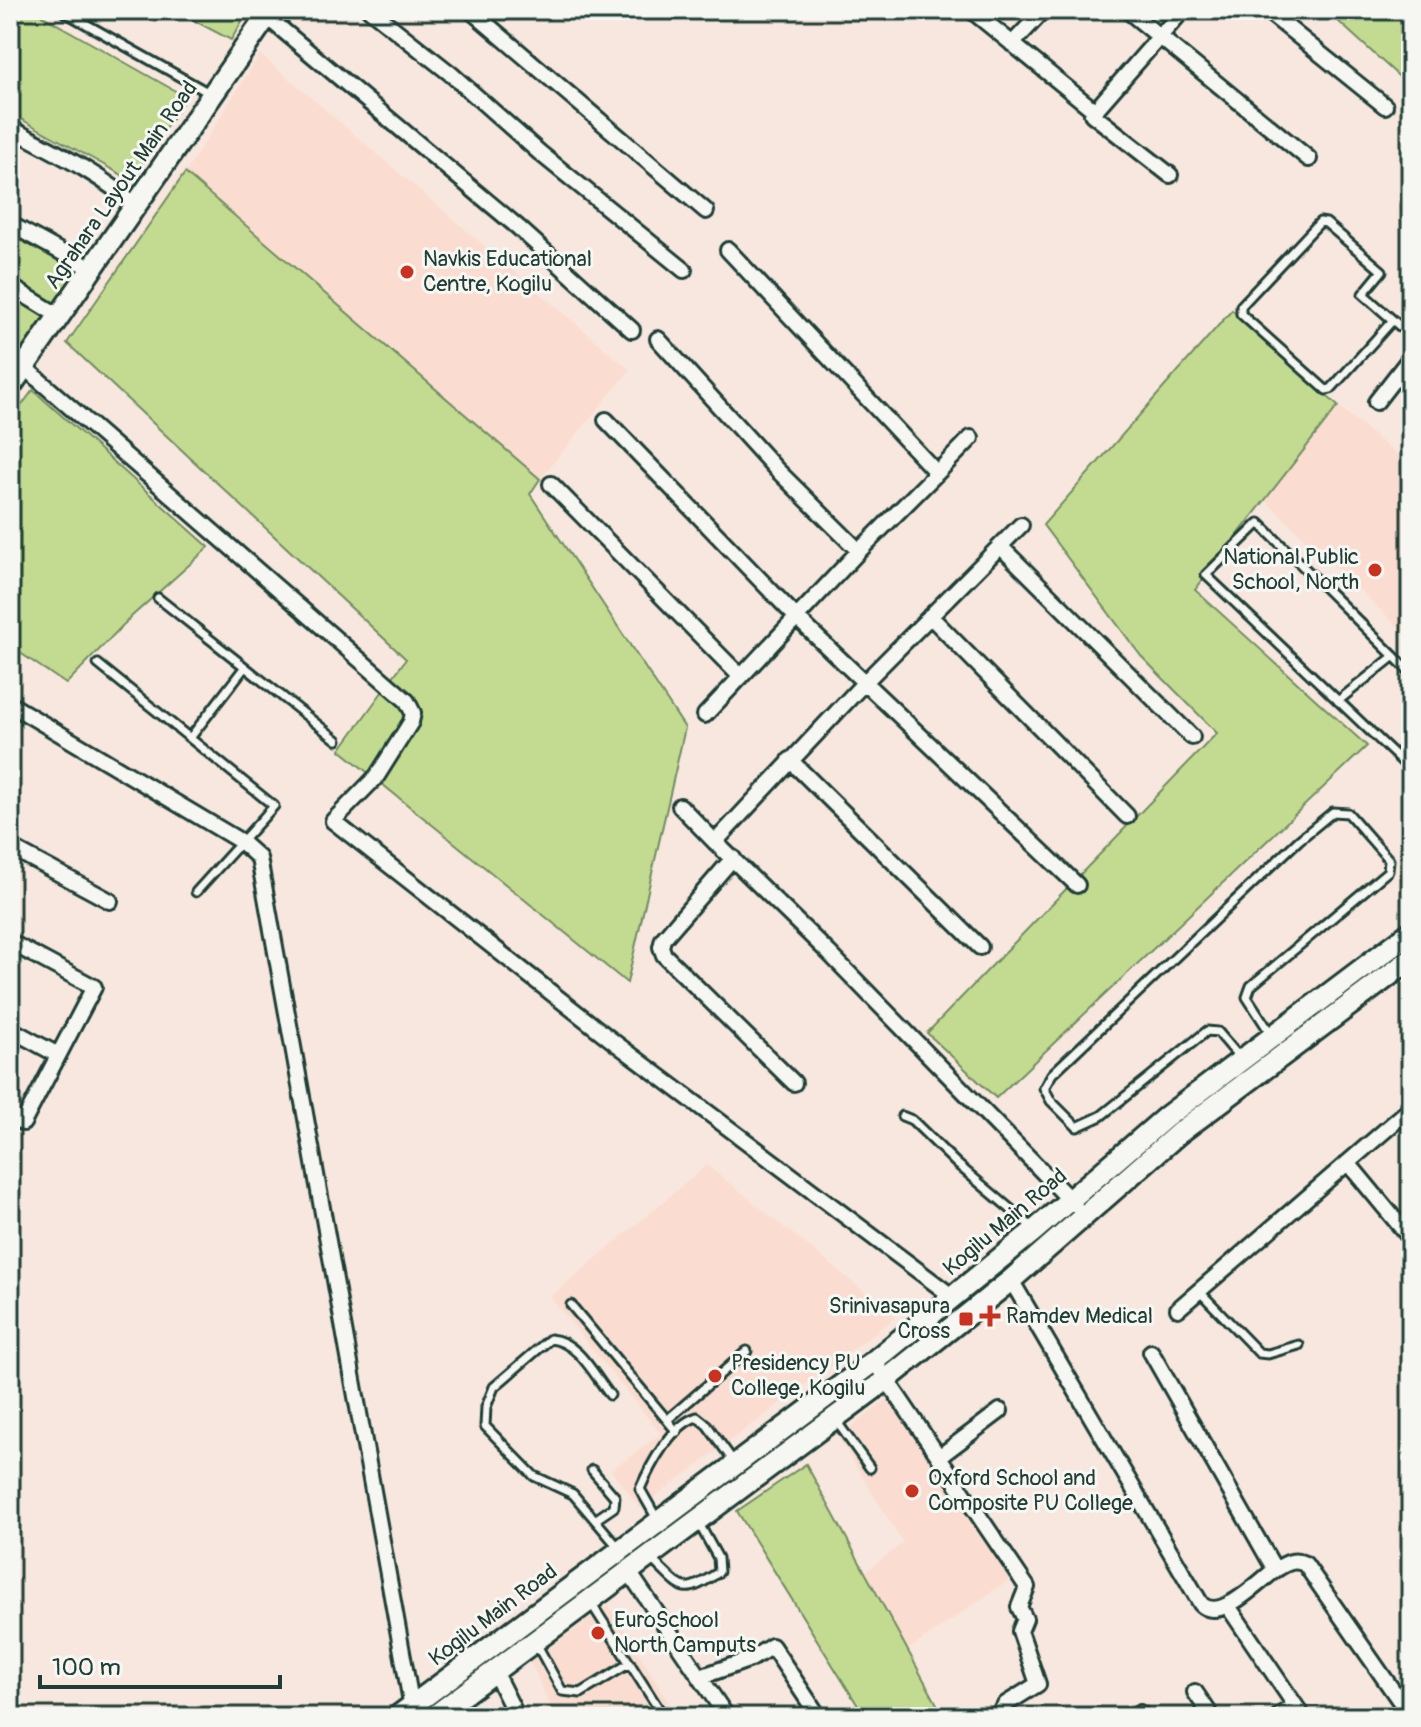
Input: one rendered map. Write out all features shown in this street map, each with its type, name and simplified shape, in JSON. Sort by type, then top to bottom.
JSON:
[{"type":"main road","name":"Agrahara Layout Main Road","points":[[10,387],[269,13]]},
{"type":"main road","name":"Kogilu Main Road","points":[[408,1713],[874,1361],[1035,1230],[1166,1117],[1411,932]]},
{"type":"main road","name":"Kogilu Main Road","points":[[433,1717],[833,1416],[887,1379],[1011,1280],[1179,1133],[1411,959]]},
{"type":"street","points":[[370,10],[684,270]]},
{"type":"street","points":[[470,10],[706,211]]},
{"type":"street","points":[[971,10],[1095,111]]},
{"type":"street","points":[[1012,44],[1044,10]]},
{"type":"street","points":[[1127,10],[1309,159]]},
{"type":"street","points":[[1170,175],[1092,114],[1183,10]]},
{"type":"street","points":[[1266,10],[1385,106]]},
{"type":"street","points":[[269,13],[519,228],[632,330]]},
{"type":"street","points":[[10,128],[87,171],[122,193],[136,206]]},
{"type":"street","points":[[10,224],[92,269]]},
{"type":"street","points":[[728,250],[937,473]]},
{"type":"street","points":[[10,286],[59,316]]},
{"type":"street","points":[[658,339],[776,469],[859,551]]},
{"type":"street","points":[[1376,402],[1411,357]]},
{"type":"street","points":[[24,367],[407,701],[413,713],[411,722],[377,776],[333,821],[614,1042],[953,1297]]},
{"type":"street","points":[[606,420],[798,619],[1077,885]]},
{"type":"street","points":[[705,715],[859,551],[971,438]]},
{"type":"street","points":[[551,484],[741,677]]},
{"type":"street","points":[[715,842],[864,683],[1021,525]]},
{"type":"street","points":[[1000,546],[1192,737]]},
{"type":"street","points":[[930,616],[1127,816]]},
{"type":"street","points":[[10,704],[240,841],[259,858],[408,1713]]},
{"type":"street","points":[[790,760],[980,947]]},
{"type":"street","points":[[680,806],[1084,1215]]},
{"type":"street","points":[[10,847],[110,901]]},
{"type":"street","points":[[733,858],[663,939],[661,947],[664,955],[794,1083]]},
{"type":"street","points":[[10,942],[94,987],[23,1123],[10,1115]]},
{"type":"street","points":[[10,1029],[58,1055]]},
{"type":"street","points":[[1178,1309],[1411,1108]]},
{"type":"street","points":[[1348,1163],[1411,1239]]},
{"type":"street","points":[[1011,1280],[1201,1604],[1207,1610],[1215,1611],[1228,1606],[1288,1562],[1305,1564],[1411,1717]]},
{"type":"street","points":[[1151,1352],[1275,1570]]},
{"type":"street","points":[[874,1361],[1027,1587],[1019,1607],[1025,1619],[1020,1631],[1038,1684],[1006,1704],[996,1717]]},
{"type":"street","points":[[939,1457],[1000,1411]]},
{"type":"street","points":[[629,1572],[727,1717]]},
{"type":"street","points":[[1228,1606],[1299,1711],[1278,1717]]},
{"type":"street","points":[[700,1677],[751,1659],[772,1646],[819,1717]]},
{"type":"street","points":[[494,1671],[517,1717]]},
{"type":"street","points":[[1195,1692],[1212,1717]]},
{"type":"lane","points":[[61,10],[213,95]]},
{"type":"lane","points":[[1393,320],[1331,389],[1326,390],[1241,314],[1241,306],[1320,222],[1326,223],[1382,271],[1363,294],[1393,320],[1411,336]]},
{"type":"lane","points":[[1411,673],[1259,523],[1206,575],[1411,770]]},
{"type":"lane","points":[[158,598],[337,740]]},
{"type":"lane","points":[[1338,701],[1394,656]]},
{"type":"lane","points":[[98,664],[274,806],[196,892]]},
{"type":"lane","points":[[190,738],[244,668]]},
{"type":"lane","points":[[1241,1060],[1218,1032],[1207,1031],[1101,1116],[1077,1127],[1051,1101],[1044,1088],[1052,1074],[1299,840],[1333,812],[1348,813],[1389,860],[1388,871],[1251,986],[1247,997],[1273,1036]]},
{"type":"lane","points":[[902,1116],[912,1120],[957,1164],[1035,1230]]},
{"type":"lane","points":[[1200,1292],[1259,1353],[1268,1354],[1299,1345]]},
{"type":"lane","points":[[571,1305],[677,1432]]},
{"type":"lane","points":[[610,1395],[572,1346],[550,1339],[494,1387],[486,1407],[485,1426],[534,1476],[573,1494],[620,1550]]},
{"type":"lane","points":[[667,1420],[747,1351]]},
{"type":"lane","points":[[833,1416],[870,1468]]},
{"type":"lane","points":[[659,1521],[640,1489],[659,1451],[688,1420],[697,1417],[735,1463]]},
{"type":"lane","points":[[592,1470],[615,1497],[614,1507],[595,1520]]},
{"type":"lane","points":[[649,1557],[682,1588],[694,1588],[719,1572],[718,1558],[697,1520]]},
{"type":"lane","points":[[589,1601],[664,1717]]},
{"type":"lane","points":[[535,1641],[562,1691],[581,1693],[630,1663]]},
{"type":"shaded area","name":"Navkis Educational Centre, Kogilu","points":[[260,54],[630,370],[540,479],[185,173]]},
{"type":"shaded area","name":"National Public School, North","points":[[1338,406],[1411,466],[1411,639],[1265,500]]},
{"type":"shaded area","name":"Presidency PU College, Kogilu","points":[[707,1165],[896,1317],[640,1508],[611,1470],[661,1434],[550,1297]]},
{"type":"shaded area","name":"Oxford School and Composite PU College","points":[[890,1397],[1013,1577],[908,1650],[864,1573],[903,1543],[838,1437]]},
{"type":"shaded area","name":"EuroSchool North Camputs","points":[[609,1605],[678,1717],[555,1717],[530,1661]]},
{"type":"green space","points":[[10,10],[32,10],[186,97],[131,180],[10,113]]},
{"type":"green space","points":[[174,10],[249,10],[231,40]]},
{"type":"green space","points":[[1326,10],[1411,10],[1411,87],[1405,82]]},
{"type":"green space","points":[[185,173],[540,479],[530,494],[685,728],[627,983],[340,750],[406,659],[67,343]]},
{"type":"green space","points":[[10,232],[80,271],[10,371]]},
{"type":"green space","points":[[1232,310],[1338,406],[1195,590],[1367,746],[996,1098],[927,1033],[1217,733],[1141,656],[1043,525]]},
{"type":"green space","points":[[33,390],[209,547],[131,617],[66,684],[10,646],[10,421]]},
{"type":"green space","points":[[806,1464],[944,1717],[865,1717],[737,1511]]},
{"type":"place","name":"Navkis Educational Centre, Kogilu","points":[[407,272]]},
{"type":"place","name":"National Public School, North","points":[[1375,570]]},
{"type":"place","name":"Ramdev Medical","points":[[990,1316]]},
{"type":"place","name":"Srinivasapura Cross","points":[[966,1319]]},
{"type":"place","name":"Presidency PU College, Kogilu","points":[[715,1376]]},
{"type":"place","name":"Oxford School and Composite PU College","points":[[912,1491]]},
{"type":"place","name":"EuroSchool North Camputs","points":[[598,1633]]}]
